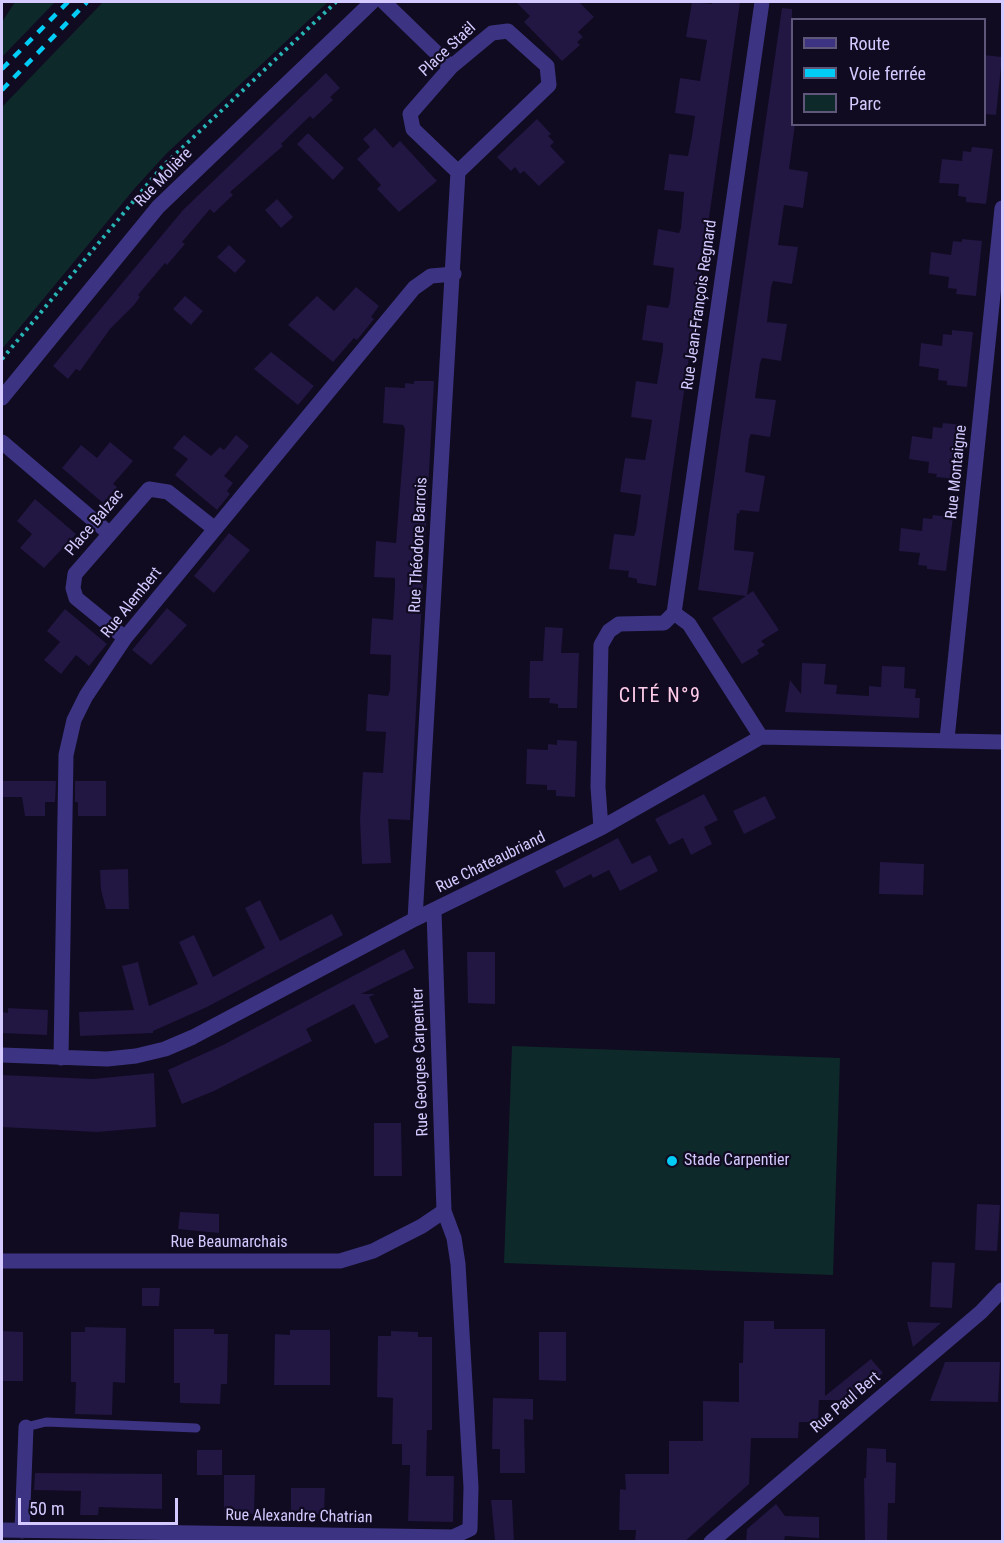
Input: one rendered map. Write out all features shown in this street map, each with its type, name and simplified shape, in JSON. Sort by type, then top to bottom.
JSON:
[{"type":"street","name":"Rue Molière","points":[[2,398],[158,207],[372,2]]},
{"type":"street","points":[[384,2],[451,67]]},
{"type":"street","name":"Rue Jean-François Regnard","points":[[674,613],[762,2]]},
{"type":"street","name":"Place Staël","points":[[508,31],[547,66],[549,85],[458,172],[413,129],[410,114],[451,67],[492,33],[508,31]]},
{"type":"street","name":"Rue Théodore Barrois","points":[[415,919],[454,274],[458,172]]},
{"type":"street","name":"Rue Montaigne","points":[[947,739],[997,312],[1002,208]]},
{"type":"street","name":"Rue Alembert","points":[[61,1058],[68,739],[86,696],[125,638],[414,288],[431,276],[454,274]]},
{"type":"street","points":[[2,442],[110,534]]},
{"type":"street","name":"Place Balzac","points":[[125,638],[76,598],[73,588],[75,574],[143,493],[155,488],[168,492],[215,529]]},
{"type":"street","points":[[602,828],[597,787],[601,645],[609,631],[619,624],[664,623],[674,613],[689,624],[761,736],[1002,742]]},
{"type":"street","name":"Rue Chateaubriand","points":[[2,1055],[61,1058],[136,1056],[165,1049],[193,1037],[415,919],[602,828],[761,736]]},
{"type":"street","name":"Rue Georges Carpentier","points":[[434,911],[444,1211],[454,1238],[459,1264],[471,1487],[470,1529],[453,1537]]},
{"type":"street","name":"Rue Beaumarchais","points":[[2,1261],[340,1261],[374,1251],[422,1227],[444,1211]]},
{"type":"street","name":"Rue Paul Bert","points":[[711,1542],[981,1312],[1002,1290]]},
{"type":"street","points":[[22,1531],[26,1427]]},
{"type":"street","name":"Rue Alexandre Chatrian","points":[[2,1530],[453,1537]]},
{"type":"lane","points":[[26,1427],[46,1422],[196,1428]]},
{"type":"green space","points":[[15,2],[55,2],[2,57],[2,22]]},
{"type":"green space","points":[[103,2],[328,2],[167,153],[135,188],[2,349],[2,107]]},
{"type":"green space","name":"Stade Carpentier","points":[[512,1046],[840,1058],[833,1275],[504,1263]]},
{"type":"building","points":[[516,2],[579,2],[594,17],[578,32],[583,37],[577,42],[580,45],[562,61],[524,22],[530,16]]},
{"type":"building","points":[[692,2],[712,4],[712,2],[740,2],[656,586],[637,583],[637,579],[628,577],[629,571],[609,569],[614,534],[634,536],[636,531],[641,495],[620,492],[625,458],[645,460],[652,420],[631,417],[636,381],[657,384],[663,349],[663,343],[642,340],[647,305],[668,308],[670,302],[674,268],[653,265],[658,229],[679,233],[681,228],[684,192],[664,190],[669,154],[688,156],[695,116],[675,113],[680,78],[700,81],[707,40],[686,37]]},
{"type":"building","points":[[782,8],[792,9],[791,126],[795,126],[789,169],[808,172],[803,208],[784,205],[778,245],[798,247],[792,284],[773,281],[771,287],[767,322],[787,324],[781,361],[762,358],[760,363],[755,398],[776,400],[770,437],[751,434],[749,439],[745,472],[765,476],[759,512],[740,510],[739,514],[737,513],[734,550],[754,552],[747,595],[753,591],[779,630],[761,641],[765,645],[757,650],[759,654],[742,664],[712,618],[746,596],[698,590]]},
{"type":"building","points":[[986,55],[1002,57],[996,115],[986,114]]},
{"type":"building","points":[[326,73],[340,88],[330,97],[333,100],[313,119],[310,116],[281,144],[283,146],[230,192],[233,195],[214,213],[210,209],[182,242],[185,244],[167,265],[165,263],[138,295],[140,297],[134,305],[110,329],[80,371],[76,369],[68,379],[53,366],[183,210]]},
{"type":"building","points":[[537,119],[551,134],[548,136],[554,142],[550,146],[565,162],[539,186],[524,171],[520,174],[515,167],[511,171],[497,157]]},
{"type":"building","points":[[375,128],[393,148],[400,141],[437,181],[399,212],[377,189],[381,185],[357,159],[370,147],[363,139]]},
{"type":"building","points":[[308,133],[344,168],[333,180],[297,144]]},
{"type":"building","points":[[972,147],[993,149],[986,204],[966,202],[966,197],[958,196],[959,184],[939,183],[942,159],[962,161],[963,151],[971,152]]},
{"type":"building","points":[[277,199],[293,217],[281,228],[265,210]]},
{"type":"building","points":[[962,239],[982,241],[976,296],[956,294],[957,289],[948,288],[949,277],[929,274],[931,252],[951,255],[953,241],[962,242]]},
{"type":"building","points":[[229,245],[246,261],[235,273],[217,257]]},
{"type":"building","points":[[356,287],[379,306],[371,317],[374,319],[357,340],[354,338],[333,362],[288,325],[317,296],[334,311]]},
{"type":"building","points":[[185,296],[203,311],[191,325],[173,309]]},
{"type":"building","points":[[952,330],[973,332],[967,387],[947,385],[947,381],[938,380],[939,369],[919,366],[921,343],[942,346],[943,334],[952,335]]},
{"type":"building","points":[[271,352],[314,386],[298,405],[254,369]]},
{"type":"building","points":[[414,381],[434,381],[410,820],[388,819],[391,863],[362,864],[360,820],[363,772],[383,773],[386,732],[366,731],[368,694],[388,696],[390,690],[391,655],[370,654],[372,618],[393,620],[395,585],[395,578],[374,577],[376,541],[396,543],[405,429],[403,425],[383,423],[385,387],[405,388],[405,383],[414,384]]},
{"type":"building","points":[[943,423],[963,425],[956,479],[936,477],[937,474],[928,473],[929,462],[909,459],[912,436],[932,439],[933,427],[942,428]]},
{"type":"building","points":[[184,435],[211,456],[220,447],[224,450],[236,435],[249,446],[224,476],[233,483],[227,491],[230,494],[217,510],[175,475],[188,459],[173,448]]},
{"type":"building","points":[[110,442],[133,461],[113,484],[117,487],[103,503],[62,468],[81,445],[97,458]]},
{"type":"building","points":[[35,499],[76,534],[44,568],[20,548],[32,534],[17,521]]},
{"type":"building","points":[[933,515],[953,517],[946,571],[927,569],[927,566],[918,565],[920,553],[899,551],[901,528],[922,531],[923,518],[932,519]]},
{"type":"building","points":[[229,533],[250,550],[214,593],[194,576]]},
{"type":"building","points":[[167,608],[187,625],[151,665],[132,650]]},
{"type":"building","points":[[65,609],[107,644],[89,666],[76,655],[61,674],[44,660],[60,642],[47,631]]},
{"type":"building","points":[[545,627],[563,628],[561,653],[579,653],[577,708],[558,708],[558,704],[549,703],[550,698],[529,698],[530,661],[543,661]]},
{"type":"building","points":[[802,663],[826,664],[824,684],[837,685],[836,694],[869,696],[869,686],[881,687],[882,666],[905,667],[904,688],[916,689],[915,698],[920,698],[919,718],[785,712],[790,680],[801,694]]},
{"type":"building","points":[[557,740],[577,741],[575,797],[556,796],[556,790],[547,790],[547,785],[526,784],[527,749],[548,750],[548,744],[557,745]]},
{"type":"building","points":[[2,781],[56,781],[55,802],[45,802],[45,816],[25,816],[22,797],[2,797]]},
{"type":"building","points":[[75,781],[106,781],[106,816],[78,816]]},
{"type":"building","points":[[704,794],[718,820],[704,827],[712,844],[691,855],[683,838],[669,845],[655,819]]},
{"type":"building","points":[[765,796],[776,818],[744,834],[733,811]]},
{"type":"building","points":[[618,838],[632,864],[650,855],[658,871],[620,891],[609,870],[593,878],[591,874],[564,888],[555,871]]},
{"type":"building","points":[[880,862],[924,864],[923,895],[879,894]]},
{"type":"building","points":[[128,869],[129,909],[106,909],[101,890],[100,870]]},
{"type":"building","points":[[260,900],[280,941],[332,914],[343,935],[153,1033],[80,1036],[79,1012],[134,1010],[122,966],[138,962],[149,1006],[198,984],[179,942],[194,935],[213,977],[265,948],[245,908]]},
{"type":"building","points":[[404,949],[414,968],[361,994],[375,994],[369,997],[389,1037],[375,1044],[354,1004],[306,1029],[312,1041],[214,1091],[182,1104],[168,1070],[223,1045]]},
{"type":"building","points":[[467,952],[495,952],[495,1004],[468,1003]]},
{"type":"building","points":[[8,1008],[48,1010],[47,1035],[2,1033],[2,1012],[8,1013]]},
{"type":"building","points":[[154,1073],[156,1127],[97,1132],[2,1127],[2,1075],[93,1079]]},
{"type":"building","points":[[374,1123],[401,1123],[402,1176],[374,1176]]},
{"type":"building","points":[[977,1204],[1000,1205],[997,1251],[975,1250]]},
{"type":"building","points":[[180,1212],[219,1214],[219,1233],[178,1229]]},
{"type":"building","points":[[932,1262],[955,1263],[952,1308],[930,1307]]},
{"type":"building","points":[[142,1288],[160,1288],[159,1306],[142,1306]]},
{"type":"building","points":[[744,1321],[774,1321],[774,1329],[825,1329],[825,1396],[871,1359],[883,1373],[850,1400],[819,1400],[818,1422],[799,1422],[798,1438],[751,1438],[749,1484],[684,1542],[635,1542],[636,1530],[619,1530],[620,1489],[626,1490],[625,1474],[669,1474],[669,1441],[703,1441],[703,1401],[739,1402],[739,1363],[743,1363]]},
{"type":"building","points":[[907,1322],[941,1323],[913,1347]]},
{"type":"building","points":[[85,1327],[126,1328],[125,1383],[113,1382],[112,1415],[75,1414],[76,1382],[71,1382],[71,1332],[85,1332]]},
{"type":"building","points":[[174,1329],[214,1329],[214,1334],[228,1334],[227,1384],[221,1384],[220,1404],[180,1403],[180,1383],[174,1383]]},
{"type":"building","points":[[290,1330],[330,1330],[330,1385],[274,1385],[275,1334],[290,1335]]},
{"type":"building","points":[[2,1331],[23,1332],[23,1381],[2,1381]]},
{"type":"building","points":[[391,1331],[418,1332],[418,1337],[432,1337],[432,1430],[427,1430],[426,1476],[454,1476],[453,1522],[408,1521],[410,1465],[402,1465],[402,1444],[392,1444],[393,1398],[377,1397],[378,1336],[391,1336]]},
{"type":"building","points":[[539,1332],[566,1332],[566,1381],[539,1380]]},
{"type":"building","points":[[945,1362],[1000,1362],[998,1402],[930,1401]]},
{"type":"building","points":[[493,1398],[533,1399],[533,1420],[524,1419],[525,1473],[500,1473],[500,1449],[492,1449]]},
{"type":"building","points":[[867,1448],[886,1449],[886,1462],[896,1463],[895,1503],[888,1503],[887,1541],[865,1540],[864,1478],[866,1478]]},
{"type":"building","points":[[197,1450],[222,1450],[222,1475],[197,1475]]},
{"type":"building","points":[[35,1473],[162,1474],[162,1509],[99,1507],[98,1515],[80,1515],[81,1491],[34,1490]]},
{"type":"building","points":[[224,1475],[255,1475],[254,1514],[224,1514]]},
{"type":"building","points":[[291,1488],[325,1488],[324,1514],[291,1514]]},
{"type":"building","points":[[491,1500],[512,1500],[514,1542],[495,1540]]},
{"type":"building","points":[[776,1504],[785,1516],[819,1517],[819,1538],[785,1536],[784,1542],[746,1542],[747,1529]]},
{"type":"railway","points":[[2,69],[68,2]]},
{"type":"railway","points":[[2,90],[87,2]]},
{"type":"place","name":"Stade Carpentier","points":[[672,1161]]},
{"type":"district","name":"CITÉ N°9","points":[[660,697]]}]
